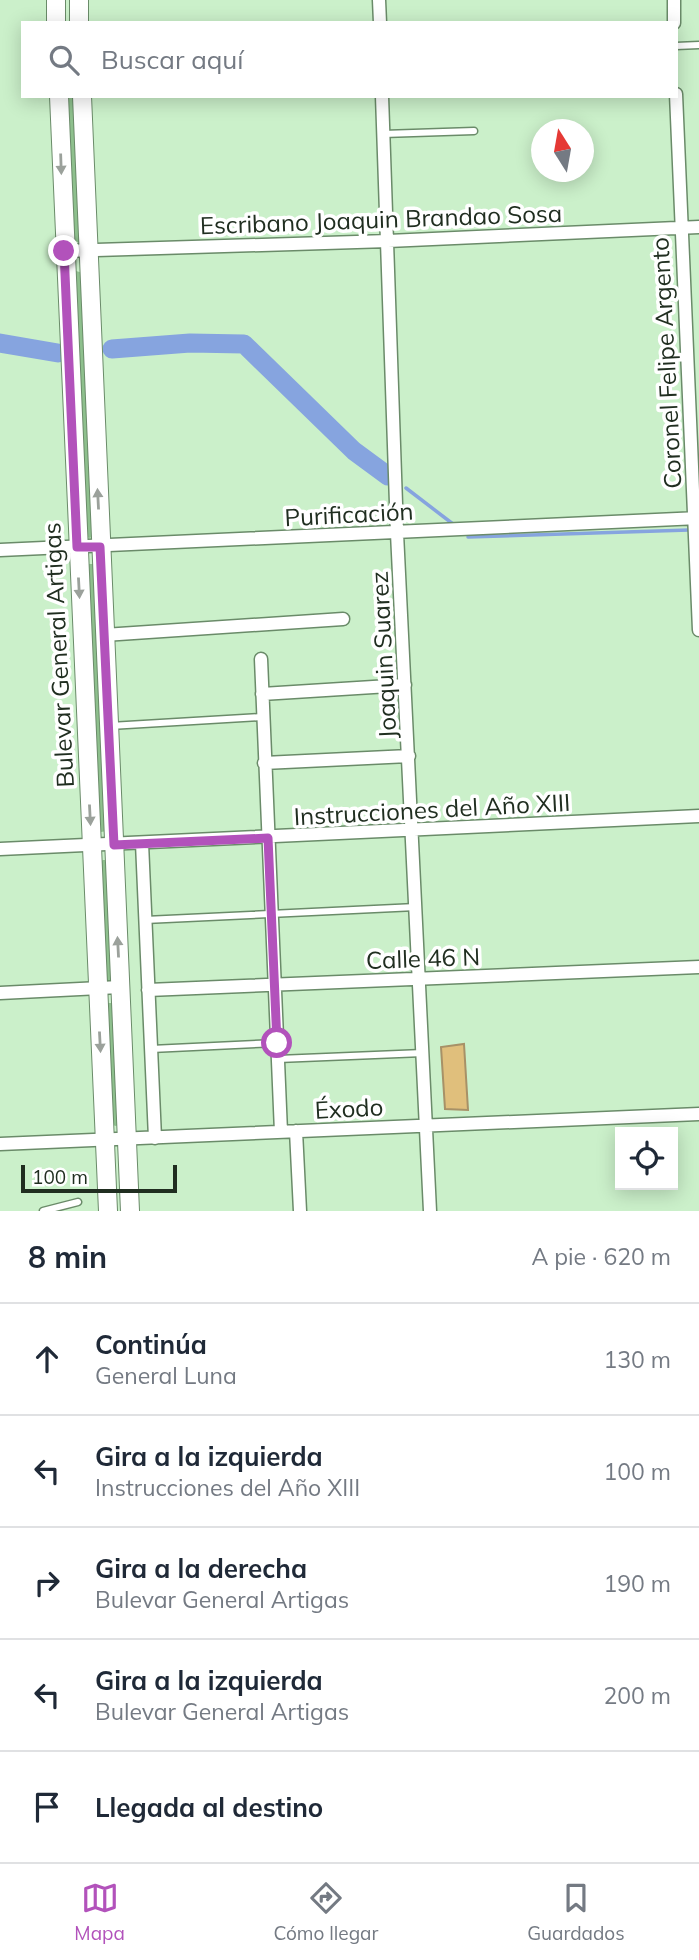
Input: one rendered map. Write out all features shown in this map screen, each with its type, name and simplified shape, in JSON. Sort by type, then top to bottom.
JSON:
[{"type":"street","points":[[56,0],[57,21]]},
{"type":"street","points":[[79,0],[79,21]]},
{"type":"street","points":[[379,0],[380,21]]},
{"type":"street","points":[[674,0],[674,21]]},
{"type":"street","name":"Bulevar General Artigas","points":[[59,98],[108,1211]]},
{"type":"street","name":"Bulevar General Artigas","points":[[82,98],[130,1211]]},
{"type":"street","name":"Joaquin Suarez","points":[[382,98],[397,533],[430,1211]]},
{"type":"street","name":"Coronel Felipe Argento","points":[[676,98],[680,228],[697,518],[699,630]]},
{"type":"street","name":"Escribano Joaquin Brandao Sosa","points":[[64,251],[388,241],[699,227]]},
{"type":"street","name":"Purificación","points":[[0,550],[697,518]]},
{"type":"street","points":[[104,635],[343,619]]},
{"type":"street","points":[[261,659],[281,1132]]},
{"type":"street","points":[[262,694],[405,685]]},
{"type":"street","points":[[264,763],[409,756]]},
{"type":"street","name":"Instrucciones del Año XIII","points":[[0,849],[699,816]]},
{"type":"street","points":[[142,843],[155,1138]]},
{"type":"street","name":"Calle 46 N","points":[[148,990],[699,967]]},
{"type":"street","points":[[0,993],[120,987]]},
{"type":"street","name":"Éxodo","points":[[0,1144],[699,1114]]},
{"type":"street","points":[[296,1131],[300,1211]]},
{"type":"lane","points":[[678,46],[699,45]]},
{"type":"lane","points":[[383,134],[474,131]]},
{"type":"lane","points":[[108,726],[262,717]]},
{"type":"lane","points":[[145,920],[417,906]]},
{"type":"lane","points":[[151,1049],[277,1043]]},
{"type":"lane","points":[[278,1059],[423,1053]]},
{"type":"lane","points":[[43,1211],[78,1202]]},
{"type":"green space","points":[[67,98],[76,98],[80,243],[73,240]]},
{"type":"green space","points":[[76,271],[83,273],[93,537],[89,538],[85,535]]},
{"type":"green space","points":[[89,564],[94,564],[107,831],[101,832],[98,829],[86,569]]},
{"type":"green space","points":[[107,860],[112,982],[104,978],[100,862]]},
{"type":"green space","points":[[108,1003],[113,1003],[119,1125],[115,1126],[112,1123]]},
{"type":"building","points":[[464,1044],[468,1110],[445,1109],[441,1047]]},
{"type":"waterway","points":[[0,343],[58,353]]},
{"type":"waterway","points":[[112,349],[190,343],[244,344],[354,451],[388,476]]},
{"type":"waterway","points":[[406,488],[453,524]]},
{"type":"waterway","points":[[468,537],[689,530]]},
{"type":"route","points":[[64,251],[77,547],[100,547],[114,845],[268,838],[277,1043]]}]
